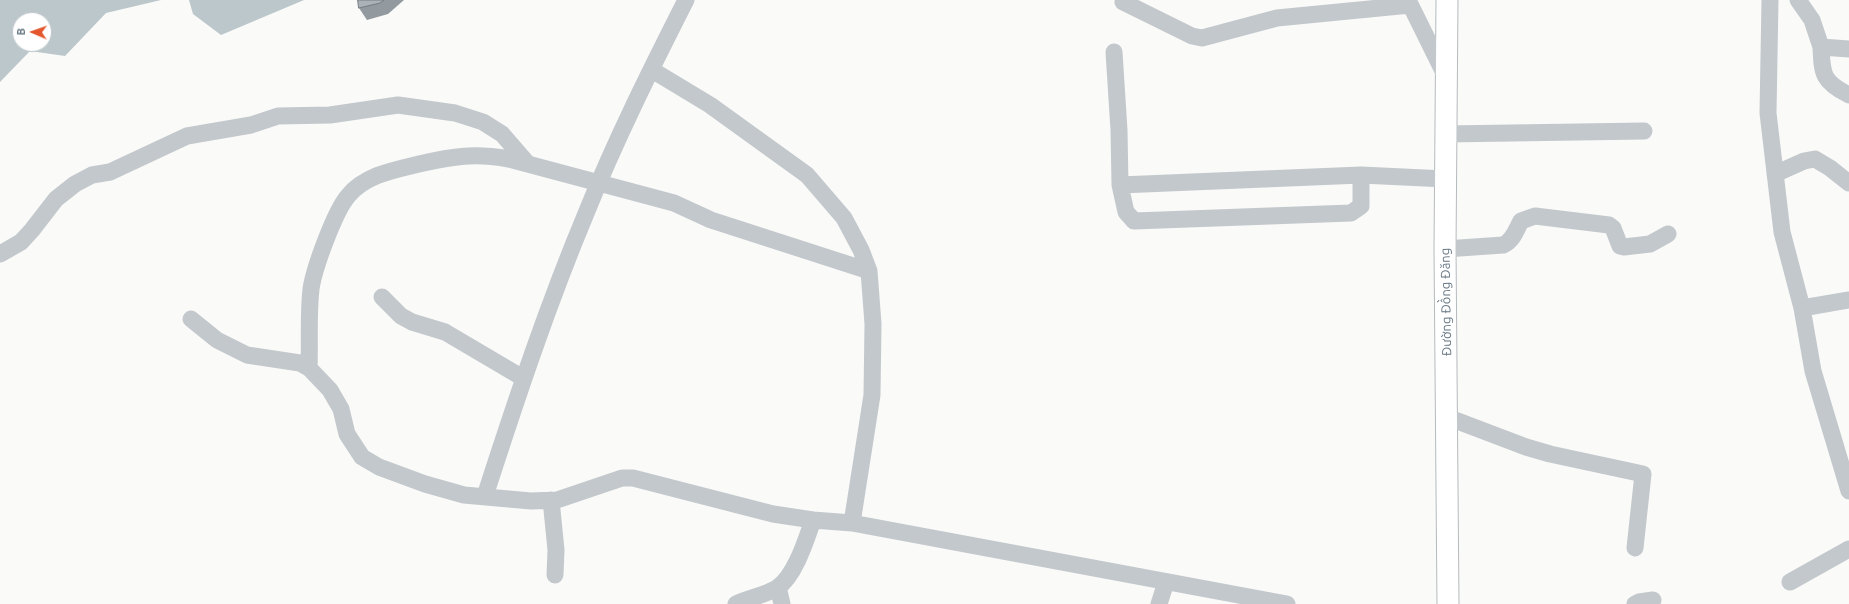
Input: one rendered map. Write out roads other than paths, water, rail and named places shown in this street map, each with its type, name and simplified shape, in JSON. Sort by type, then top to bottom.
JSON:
[{"type":"main road","name":"Đường Đồng Đăng","points":[[1446,0],[1445,249],[1448,604]]},
{"type":"street","points":[[485,496],[524,378],[567,260],[598,183],[630,113],[686,0]]},
{"type":"street","points":[[1770,0],[1768,113],[1782,232],[1802,308],[1813,371],[1849,491]]},
{"type":"street","points":[[1798,0],[1812,20],[1821,47],[1822,69],[1826,79],[1833,86],[1849,95]]},
{"type":"street","points":[[1123,2],[1192,36],[1202,38],[1277,18],[1409,3],[1446,77]]},
{"type":"street","points":[[1821,47],[1849,49]]},
{"type":"street","points":[[1114,52],[1119,130],[1120,185],[1126,212],[1134,221],[1351,213],[1360,206],[1361,175]]},
{"type":"street","points":[[652,70],[710,105],[807,175],[844,218],[861,250],[869,271],[873,324],[872,395],[852,523]]},
{"type":"street","points":[[0,254],[21,242],[56,199],[75,184],[92,176],[110,172],[188,136],[251,125],[278,116],[330,115],[398,105],[456,113],[483,122],[502,134],[528,164]]},
{"type":"street","points":[[1446,134],[1644,131]]},
{"type":"street","points":[[309,368],[311,288],[327,237],[337,212],[348,195],[361,184],[382,173],[451,157],[484,154],[528,164],[674,203],[712,220],[869,271]]},
{"type":"street","points":[[1775,174],[1804,161],[1815,159],[1830,168],[1849,183]]},
{"type":"street","points":[[1120,185],[1361,175],[1446,179]]},
{"type":"street","points":[[1445,249],[1503,245],[1509,243],[1521,221],[1535,216],[1609,225],[1613,228],[1620,246],[1624,247],[1650,244],[1668,234]]},
{"type":"street","points":[[382,297],[401,316],[412,322],[445,332],[524,378]]},
{"type":"street","points":[[1802,308],[1849,300]]},
{"type":"street","points":[[191,318],[217,340],[247,355],[300,363],[309,368],[330,390],[341,409],[347,434],[362,457],[378,467],[456,494],[531,501],[551,500],[622,478],[633,478],[773,514],[813,520],[852,523],[1287,604]]},
{"type":"street","points":[[1447,417],[1544,452],[1643,474],[1635,548]]},
{"type":"street","points":[[551,500],[556,550],[555,575]]},
{"type":"street","points":[[736,604],[778,587],[790,572],[801,553],[813,520]]},
{"type":"street","points":[[1790,582],[1849,549]]},
{"type":"street","points":[[1159,604],[1166,582]]},
{"type":"street","points":[[778,587],[782,604]]},
{"type":"street","points":[[1635,604],[1653,600]]}]
